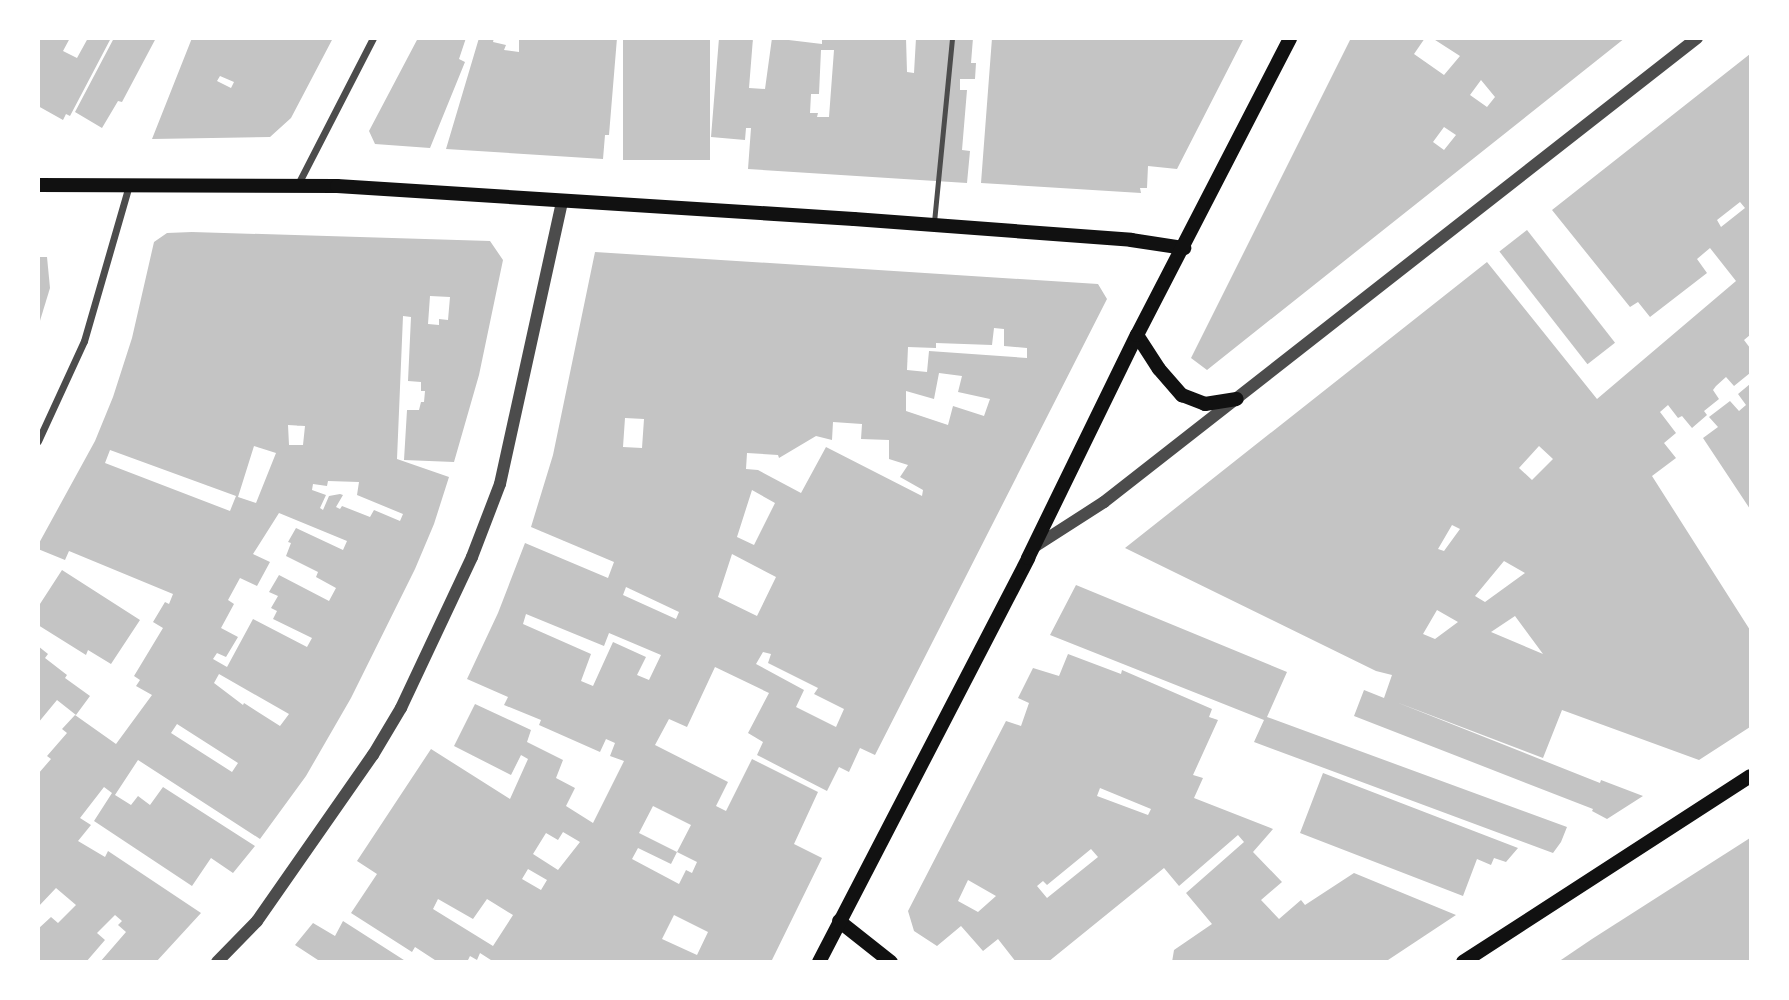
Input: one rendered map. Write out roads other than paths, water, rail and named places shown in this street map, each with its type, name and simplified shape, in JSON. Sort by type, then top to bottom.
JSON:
[{"type":"main road","points":[[819,961],[1034,547],[1137,335],[1290,38]]},
{"type":"main road","points":[[38,185],[298,184],[1131,240],[1184,248]]},
{"type":"main road","points":[[1137,335],[1159,369],[1182,395],[1205,404],[1237,399]]},
{"type":"main road","points":[[1463,961],[1751,776]]},
{"type":"main road","points":[[839,921],[891,961]]},
{"type":"street","points":[[298,184],[373,38]]},
{"type":"street","points":[[1034,547],[1104,502],[1697,38]]},
{"type":"street","points":[[38,442],[84,341],[130,184]]},
{"type":"street","points":[[217,961],[257,921],[373,755],[401,708],[472,557],[500,484],[562,201]]},
{"type":"lane","points":[[934,226],[952,38]]}]
